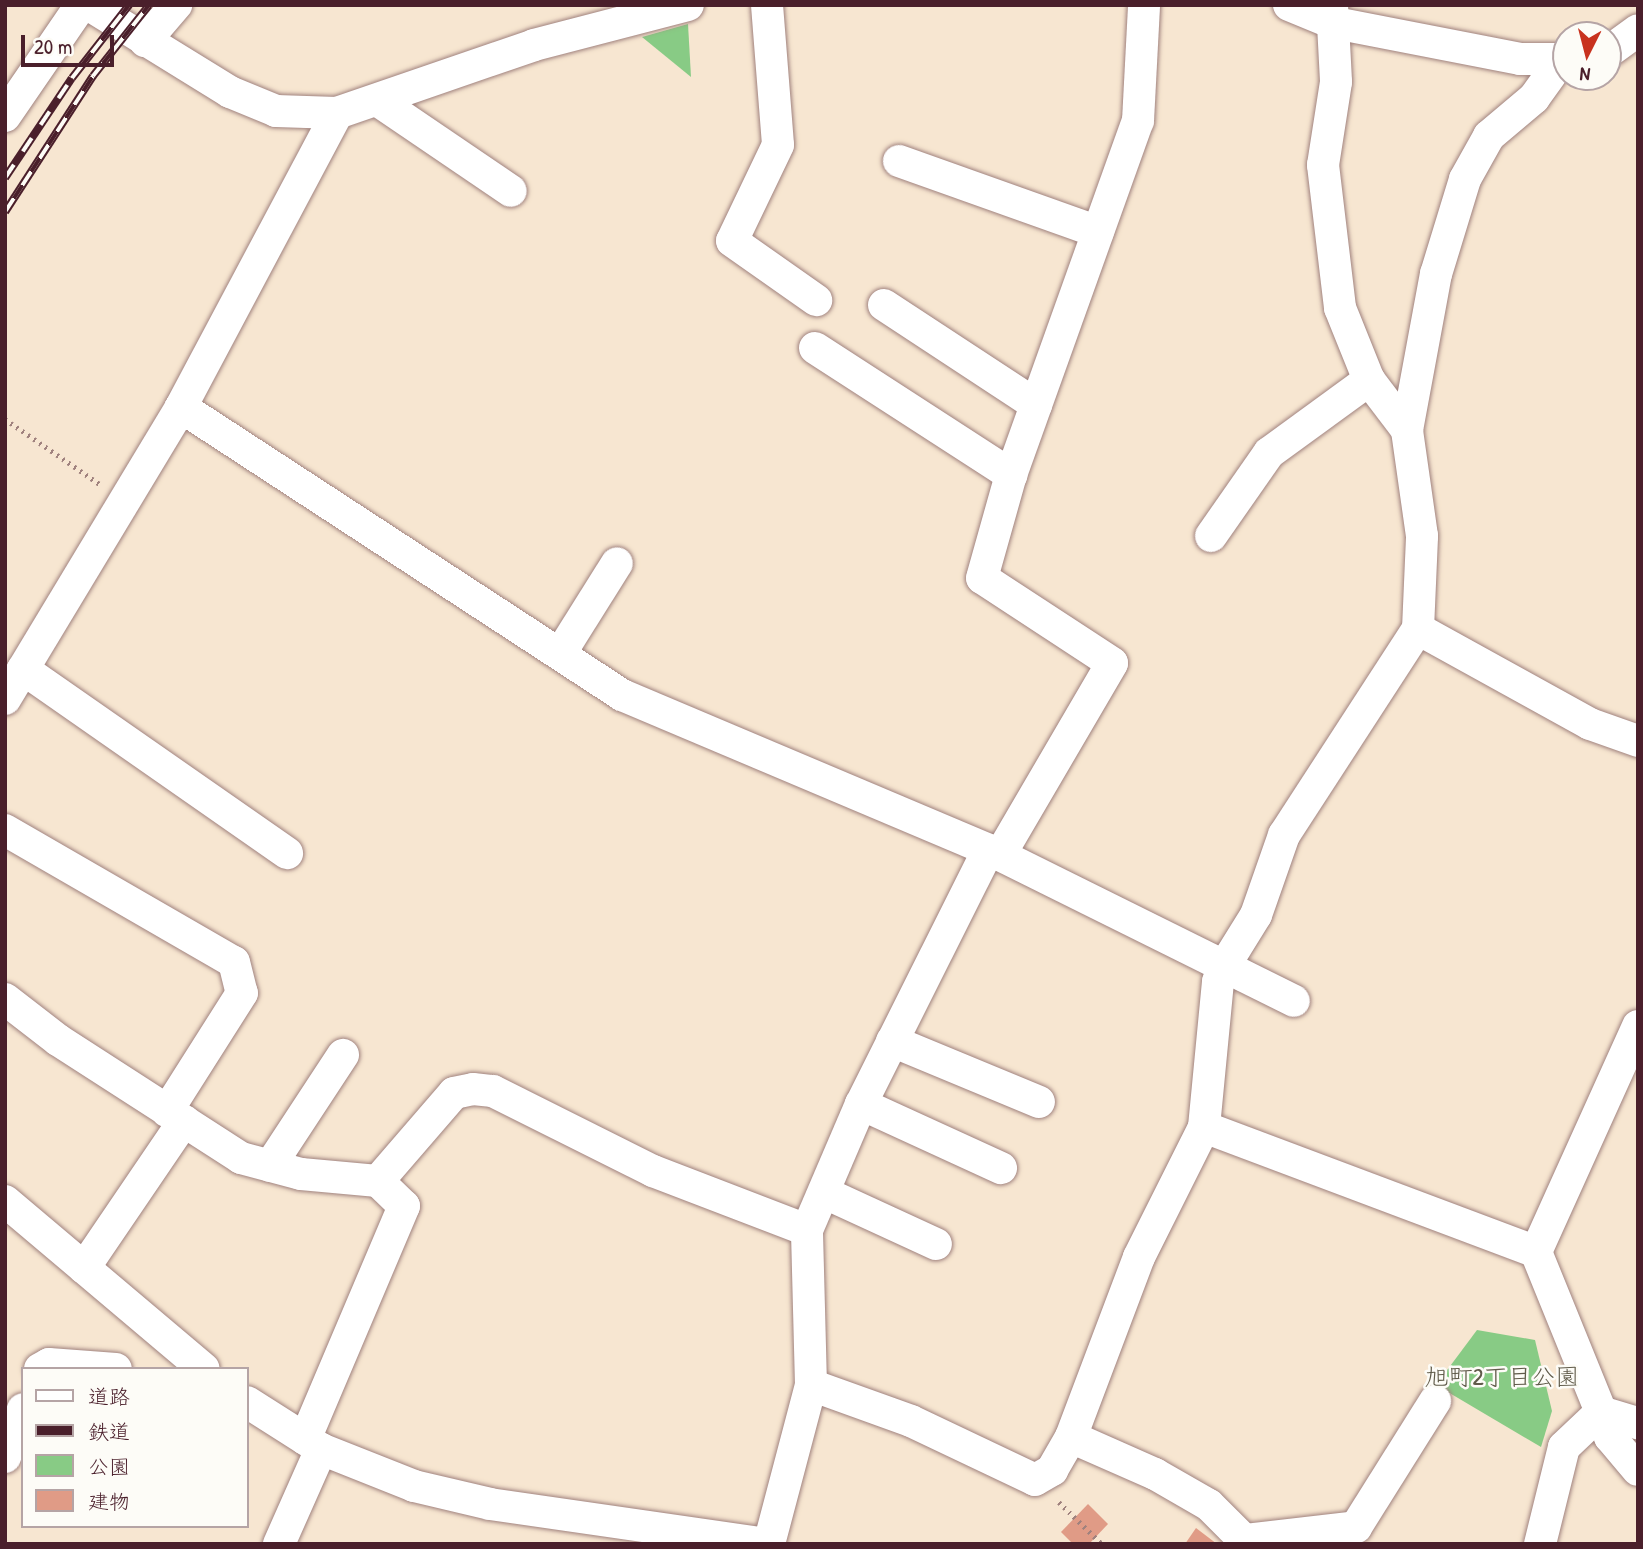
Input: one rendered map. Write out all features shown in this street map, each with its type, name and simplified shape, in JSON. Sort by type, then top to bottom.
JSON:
[{"type":"street","points":[[5,116],[80,5]]},
{"type":"street","points":[[89,5],[230,92],[275,111],[337,113],[380,102],[534,45],[688,5]]},
{"type":"street","points":[[145,41],[176,5]]},
{"type":"street","points":[[767,5],[778,145],[732,241],[816,299]]},
{"type":"street","points":[[248,1403],[313,1444],[414,1486],[490,1504],[768,1544],[811,1385],[807,1230],[861,1104],[892,1041],[994,853],[1112,663],[982,578],[1012,475],[1138,121],[1144,5]]},
{"type":"street","points":[[1289,5],[1520,59],[1552,59]]},
{"type":"street","points":[[1331,14],[1336,82],[1323,165],[1340,308],[1369,380],[1407,430]]},
{"type":"street","points":[[1622,43],[1638,30]]},
{"type":"street","points":[[811,1385],[911,1421],[1035,1480],[1052,1470],[1070,1437],[1139,1257],[1204,1127],[1218,982],[1225,965],[1256,915],[1284,835],[1418,628],[1422,536],[1407,430],[1436,274],[1465,180],[1489,136],[1534,98],[1552,75]]},
{"type":"street","points":[[380,102],[511,191]]},
{"type":"street","points":[[5,699],[181,407],[337,113]]},
{"type":"street","points":[[900,161],[1098,232]]},
{"type":"street","points":[[884,304],[1036,405]]},
{"type":"street","points":[[815,348],[1012,475]]},
{"type":"street","points":[[1211,537],[1269,453],[1369,380]]},
{"type":"street","points":[[181,407],[622,695],[698,731],[994,853],[1294,1001]]},
{"type":"street","points":[[560,654],[617,564]]},
{"type":"street","points":[[1418,628],[1590,723],[1638,741]]},
{"type":"street","points":[[23,669],[287,853]]},
{"type":"street","points":[[5,830],[234,962],[242,993],[176,1116],[84,1268]]},
{"type":"street","points":[[5,999],[58,1040],[241,1158],[301,1174],[378,1181],[404,1206],[313,1444],[279,1544]]},
{"type":"street","points":[[1638,1026],[1536,1252],[1610,1437],[1638,1470]]},
{"type":"street","points":[[892,1041],[1039,1102]]},
{"type":"street","points":[[270,1166],[343,1055]]},
{"type":"street","points":[[378,1181],[454,1093],[472,1089],[493,1091],[653,1171],[807,1230]]},
{"type":"street","points":[[861,1104],[1001,1168]]},
{"type":"street","points":[[1204,1127],[1536,1252]]},
{"type":"street","points":[[824,1193],[936,1244]]},
{"type":"street","points":[[5,1201],[84,1268],[189,1365]]},
{"type":"street","points":[[44,1367],[49,1364],[89,1367]]},
{"type":"street","points":[[1070,1437],[1155,1474],[1209,1504],[1247,1542],[1356,1527],[1435,1401]]},
{"type":"street","points":[[1601,1412],[1638,1423]]},
{"type":"street","points":[[1540,1544],[1563,1447],[1601,1412]]},
{"type":"street","points":[[5,1457],[21,1414]]},
{"type":"path","points":[[5,419],[125,501]]},
{"type":"path","points":[[1066,1509],[1102,1544]]},
{"type":"green space","points":[[688,24],[691,77],[642,37]]},
{"type":"green space","name":"旭町2丁目公園","points":[[1477,1330],[1535,1340],[1552,1411],[1541,1447],[1436,1385]]},
{"type":"building","points":[[1088,1504],[1108,1524],[1089,1544],[1073,1544],[1061,1532]]},
{"type":"building","points":[[1196,1528],[1217,1544],[1185,1544]]},
{"type":"railway","points":[[5,178],[72,78],[129,5]]},
{"type":"railway","points":[[5,212],[93,76],[149,5]]}]
